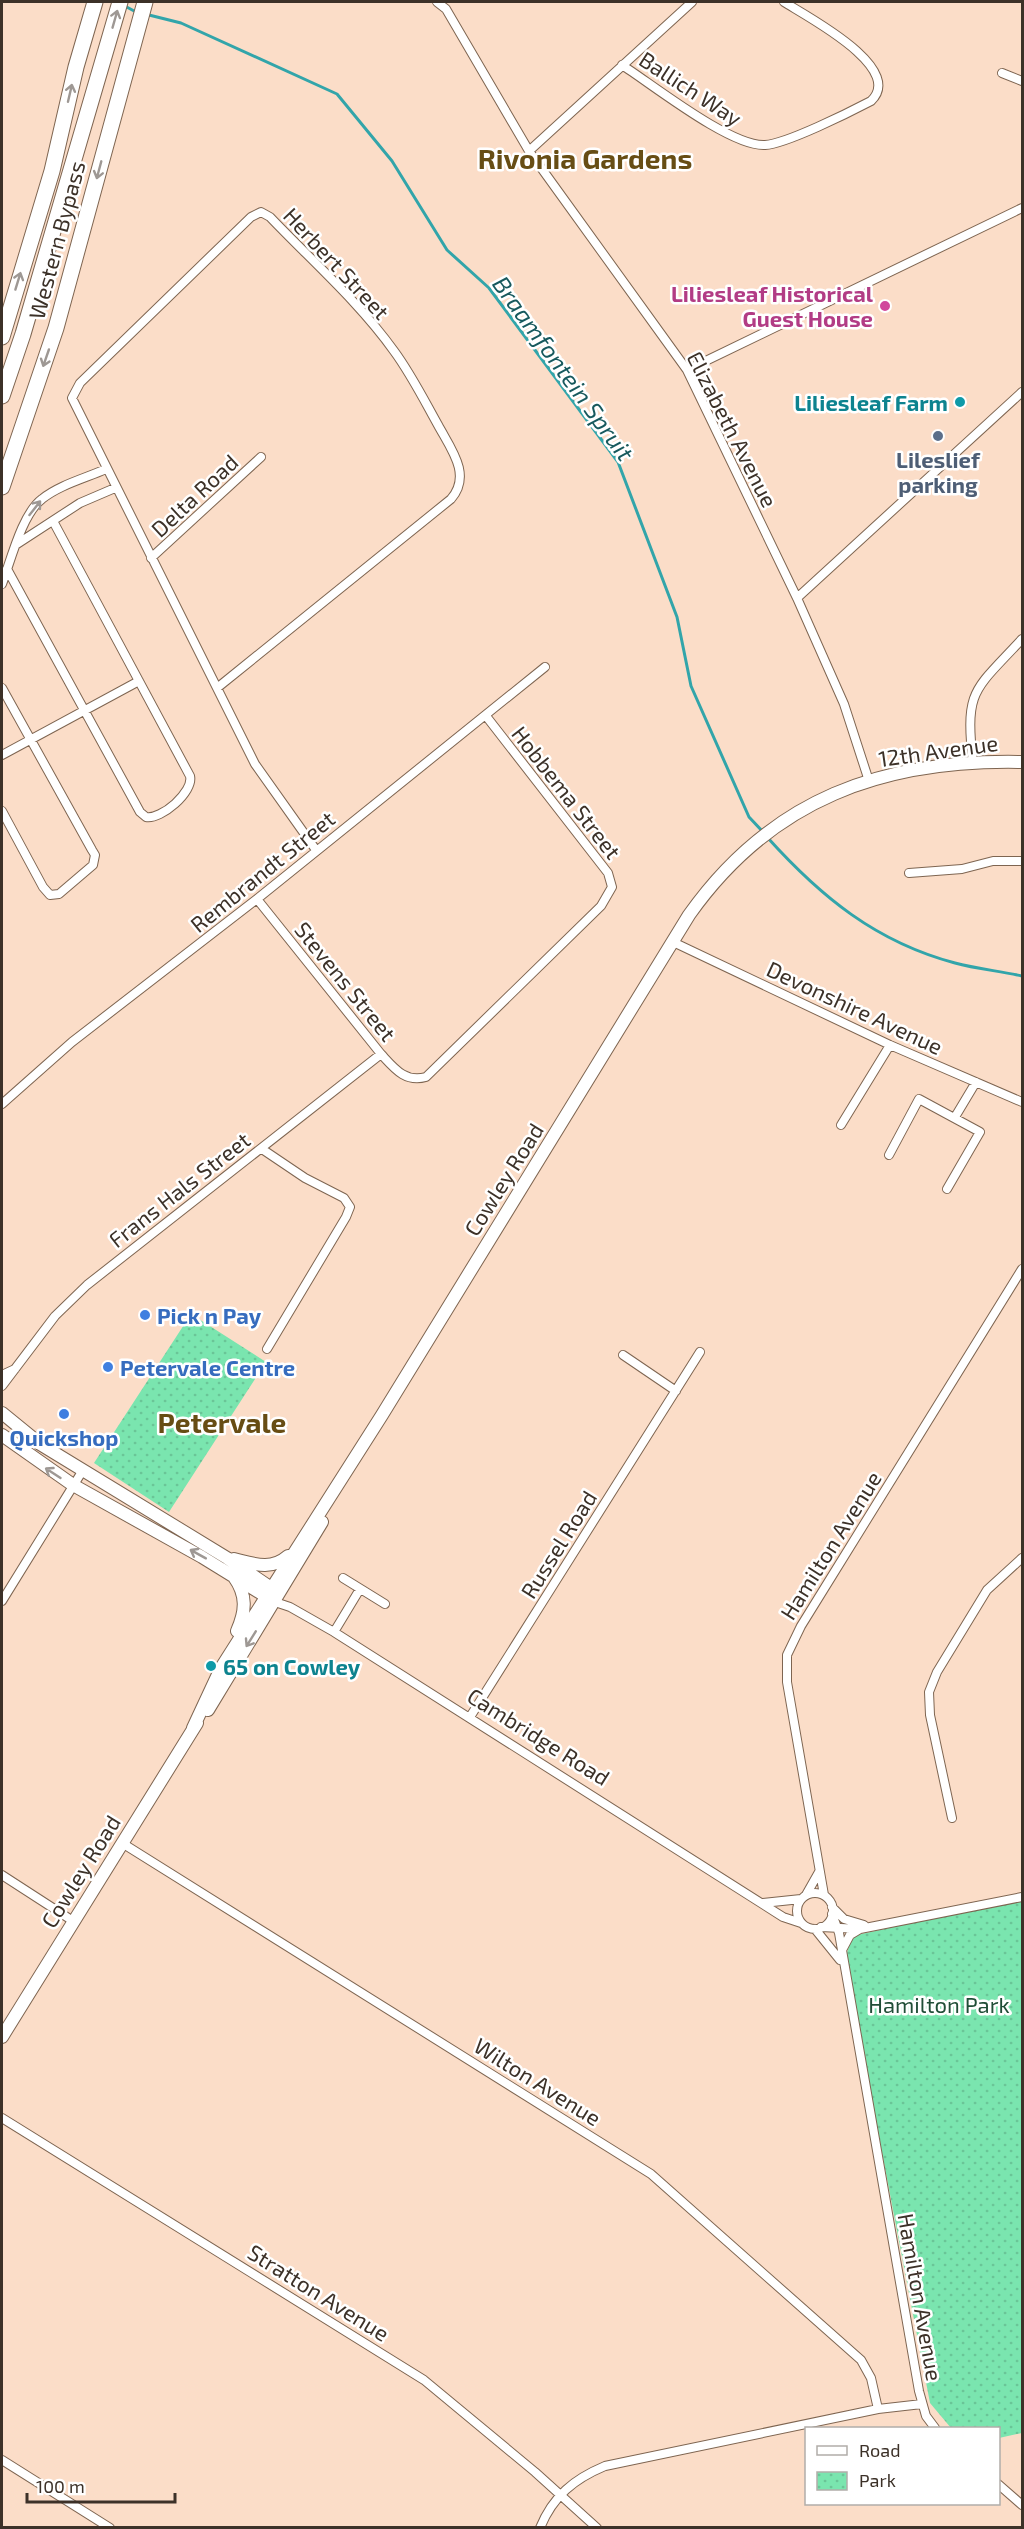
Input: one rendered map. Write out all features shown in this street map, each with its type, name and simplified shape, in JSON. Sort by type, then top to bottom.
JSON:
[{"type":"highway","points":[[2,337],[51,171],[76,67],[95,2]]},
{"type":"highway","name":"Western Bypass","points":[[2,396],[23,334],[120,2]]},
{"type":"highway","name":"Western Bypass","points":[[2,487],[56,328],[108,136],[136,53],[145,2]]},
{"type":"highway","points":[[136,53],[156,2]]},
{"type":"street","name":"Elizabeth Avenue","points":[[437,2],[446,9],[529,151],[687,370],[797,598],[844,704],[869,781]]},
{"type":"street","points":[[446,9],[454,2]]},
{"type":"street","points":[[529,151],[692,2]]},
{"type":"street","name":"Ballich Way","points":[[622,65],[727,134],[752,144],[776,143],[871,101],[878,91],[879,84],[866,59],[784,2]]},
{"type":"street","points":[[1002,73],[1023,81]]},
{"type":"street","points":[[687,370],[1023,208]]},
{"type":"street","name":"Herbert Street","points":[[217,688],[451,499],[461,486],[462,477],[454,455],[414,381],[393,349],[270,217],[261,212],[251,218],[159,305],[76,388],[73,403],[255,764],[316,850]]},
{"type":"street","points":[[797,598],[1023,392]]},
{"type":"street","name":"Delta Road","points":[[151,558],[261,457]]},
{"type":"street","points":[[2,584],[28,515],[43,498],[106,469]]},
{"type":"street","points":[[17,544],[80,503],[115,488]]},
{"type":"street","points":[[7,569],[140,812],[146,817],[156,817],[187,793],[192,782],[53,521]]},
{"type":"street","points":[[973,764],[969,713],[974,692],[1023,639]]},
{"type":"street","name":"Rembrandt Street","points":[[2,1104],[72,1042],[257,899],[545,666]]},
{"type":"street","points":[[2,755],[139,681]]},
{"type":"street","points":[[2,688],[95,855],[93,865],[59,894],[50,895],[43,887],[2,811]]},
{"type":"street","name":"Hobbema Street","points":[[411,1079],[426,1077],[601,906],[610,894],[611,880],[608,873],[486,716]]},
{"type":"street","name":"12th Avenue","points":[[673,942],[706,890],[725,868],[756,840],[821,798],[869,781],[920,770],[973,764],[1023,762]]},
{"type":"street","points":[[909,873],[962,869],[993,861],[1023,861]]},
{"type":"street","name":"Stevens Street","points":[[257,899],[381,1054],[398,1072],[411,1079]]},
{"type":"street","name":"Devonshire Avenue","points":[[673,942],[890,1045],[1023,1102]]},
{"type":"street","name":"Cowley Road","points":[[193,1728],[204,1717],[298,1547],[673,942]]},
{"type":"street","points":[[841,1125],[890,1045]]},
{"type":"street","name":"Frans Hals Street","points":[[2,1386],[64,1305],[381,1054]]},
{"type":"street","points":[[955,1118],[976,1082]]},
{"type":"street","points":[[889,1155],[920,1099],[980,1132],[947,1189]]},
{"type":"street","points":[[262,1149],[305,1178],[345,1198],[350,1207],[267,1349]]},
{"type":"street","name":"Hamilton Avenue","points":[[824,1895],[787,1682],[787,1655],[801,1626],[1023,1269]]},
{"type":"street","name":"Russel Road","points":[[470,1717],[700,1352]]},
{"type":"street","points":[[623,1355],[676,1391]]},
{"type":"street","name":"Frans Hals Street","points":[[2,1375],[15,1369]]},
{"type":"street","name":"Cambridge Road","points":[[2,1413],[18,1429],[227,1558],[290,1607],[470,1717],[783,1917],[801,1923]]},
{"type":"street","name":"Cambridge Road","points":[[2,1435],[73,1485],[272,1595]]},
{"type":"street","name":"Cowley Road","points":[[2,2037],[193,1728],[221,1668],[272,1595],[364,1453],[368,1437]]},
{"type":"street","points":[[2,1601],[83,1470]]},
{"type":"street","points":[[227,1558],[274,1566],[298,1547]]},
{"type":"street","points":[[952,1818],[930,1715],[929,1692],[937,1672],[987,1590],[1023,1558]]},
{"type":"street","points":[[221,1668],[240,1626],[245,1606],[242,1589],[234,1576]]},
{"type":"street","points":[[343,1578],[385,1604]]},
{"type":"street","points":[[334,1632],[360,1589]]},
{"type":"street","name":"Wilton Avenue","points":[[122,1843],[651,2174],[861,2360],[871,2378],[878,2409]]},
{"type":"street","points":[[819,1871],[797,1909],[801,1923],[818,1928],[861,1929],[1023,1897]]},
{"type":"street","points":[[2,1875],[73,1921]]},
{"type":"street","points":[[763,1903],[804,1897],[815,1893],[824,1895],[832,1910],[850,1922],[872,1926]]},
{"type":"street","points":[[818,1928],[829,1921],[832,1910]]},
{"type":"street","name":"Hamilton Avenue","points":[[540,2528],[559,2494],[578,2479],[606,2466],[878,2409],[922,2404],[842,1963],[838,1929],[832,1910]]},
{"type":"street","name":"Hamilton Avenue","points":[[818,1928],[842,1963]]},
{"type":"street","points":[[841,1951],[848,1938],[861,1929]]},
{"type":"street","name":"Stratton Avenue","points":[[2,2118],[397,2362],[450,2400],[597,2528]]},
{"type":"street","points":[[922,2404],[926,2416],[934,2427]]},
{"type":"street","points":[[2,2460],[96,2524],[110,2528]]},
{"type":"street","points":[[1000,2485],[1023,2505]]},
{"type":"green space","points":[[191,1314],[266,1362],[169,1512],[94,1463]]},
{"type":"green space","name":"Hamilton Park","points":[[1022,1899],[1022,2433],[1000,2438],[1000,2427],[950,2427],[930,2403],[845,1959],[851,1940],[857,1935]]},
{"type":"waterway","name":"Braamfontein Spruit","points":[[123,5],[136,12]]},
{"type":"waterway","name":"Braamfontein Spruit","points":[[145,14],[181,23],[337,94],[392,161],[447,250],[489,288],[618,462],[677,617],[691,686],[749,817],[763,832]]},
{"type":"waterway","name":"Braamfontein Spruit","points":[[767,837],[829,898],[875,930],[926,954],[963,965],[1022,976]]},
{"type":"place","name":"Liliesleaf Historical Guest House","points":[[885,306]]},
{"type":"place","name":"Liliesleaf Farm","points":[[960,402]]},
{"type":"place","name":"Lileslief parking","points":[[938,436]]},
{"type":"place","name":"Pick n Pay","points":[[145,1315]]},
{"type":"place","name":"Petervale Centre","points":[[108,1367]]},
{"type":"place","name":"Quickshop","points":[[64,1414]]},
{"type":"place","name":"65 on Cowley","points":[[211,1666]]},
{"type":"district","name":"Rivonia Gardens","points":[[585,158]]},
{"type":"district","name":"Petervale","points":[[222,1422]]}]
